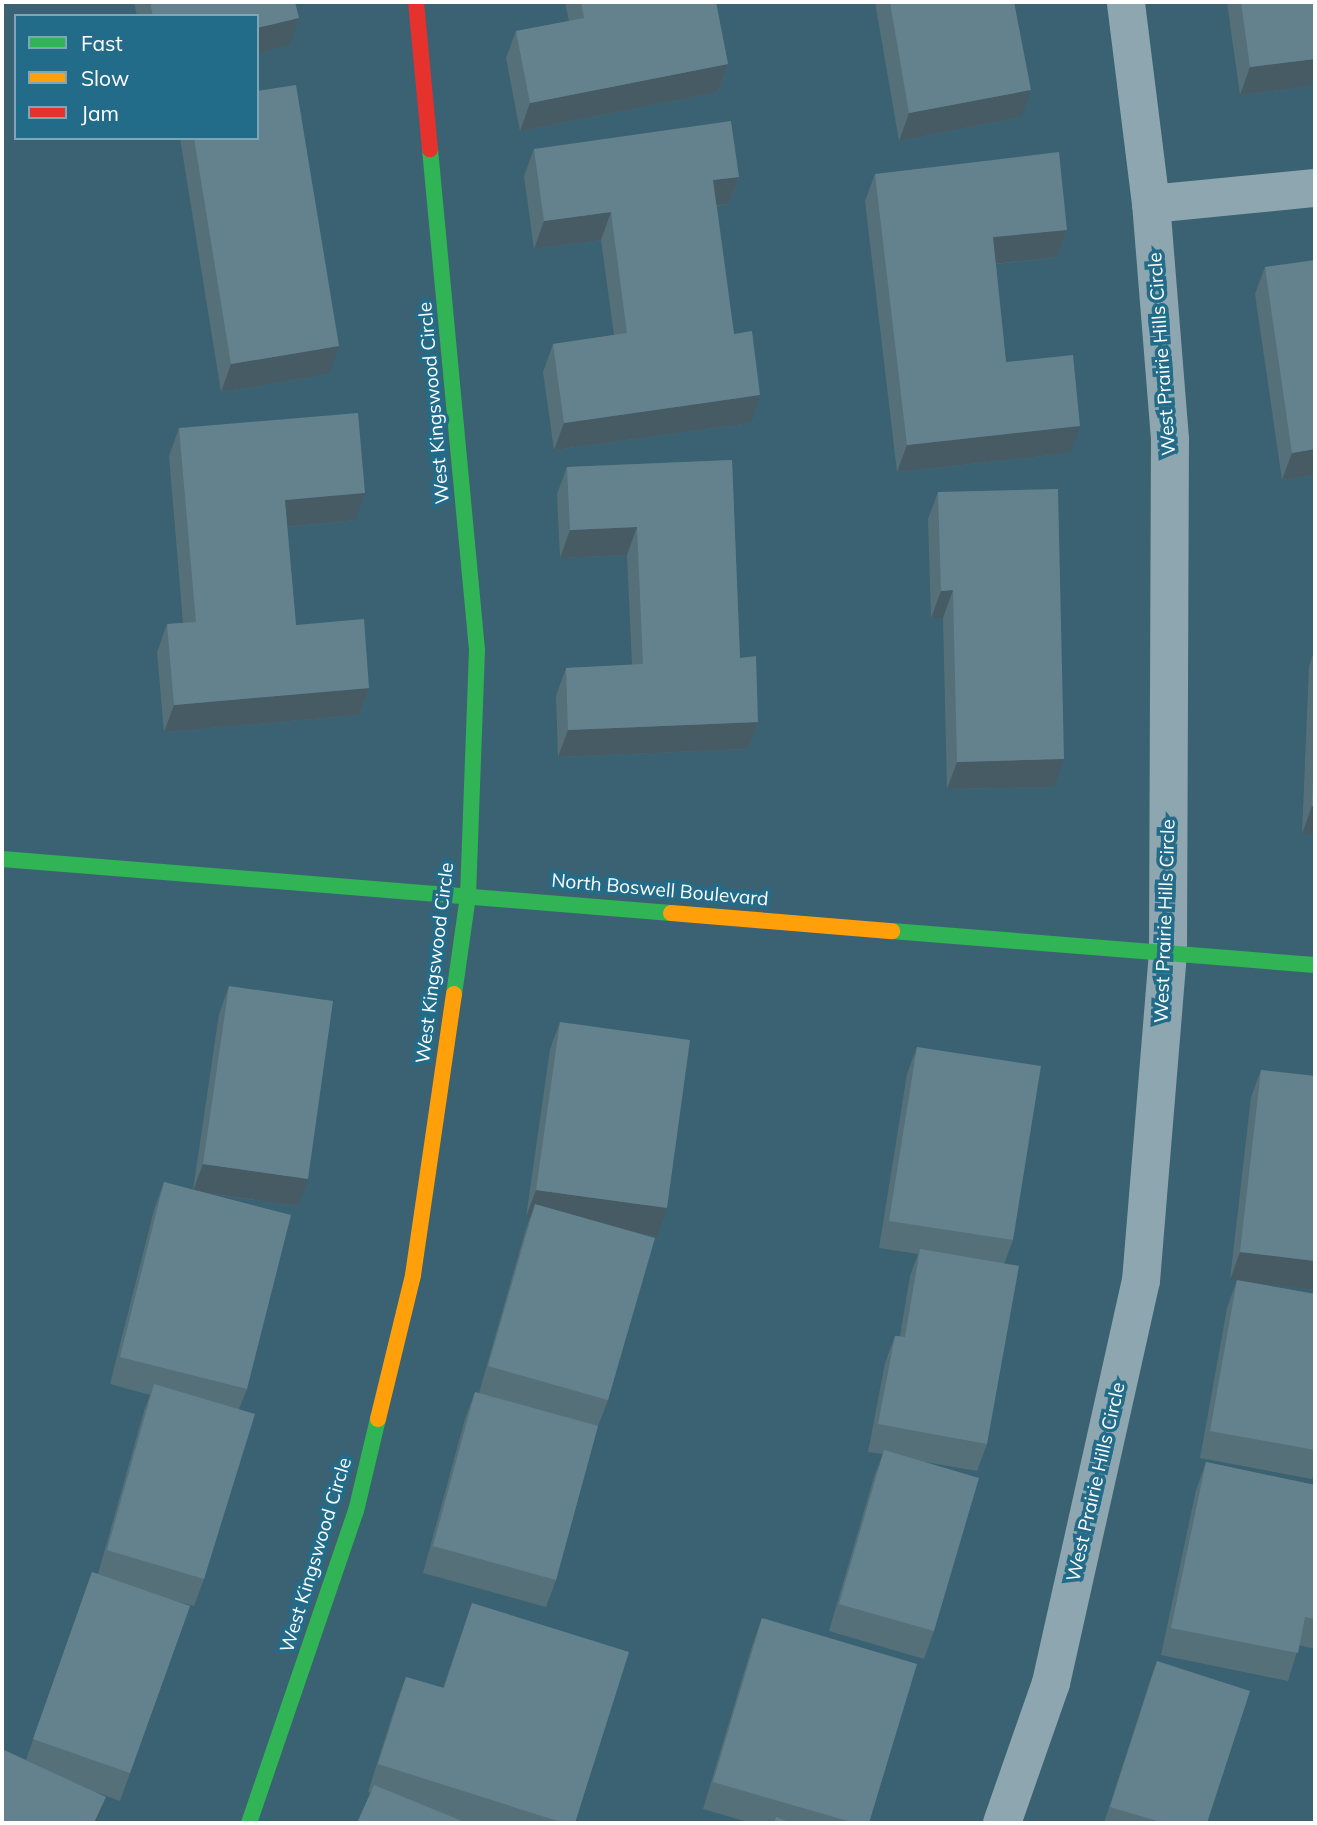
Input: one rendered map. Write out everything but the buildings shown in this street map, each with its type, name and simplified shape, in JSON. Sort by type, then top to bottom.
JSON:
[{"type":"street","name":"West Kingswood Circle","points":[[250,1823],[356,1511],[413,1275],[468,896],[477,650],[416,2]]},
{"type":"street","name":"West Prairie Hills Circle","points":[[1002,1823],[1051,1683],[1141,1281],[1168,952],[1170,439],[1151,204],[1126,2]]},
{"type":"street","points":[[1151,204],[1315,188]]},
{"type":"street","name":"North Boswell Boulevard","points":[[2,859],[1315,965]]},
{"type":"traffic: fast","points":[[430,149],[477,650],[468,896],[454,994]]},
{"type":"traffic: fast","points":[[2,859],[671,913]]},
{"type":"traffic: fast","points":[[892,931],[1315,965]]},
{"type":"traffic: fast","points":[[249,1823],[356,1511],[378,1419]]},
{"type":"traffic: slow","points":[[671,913],[892,931]]},
{"type":"traffic: slow","points":[[378,1419],[413,1275],[454,994]]},
{"type":"traffic: jam","points":[[416,2],[430,149]]}]
